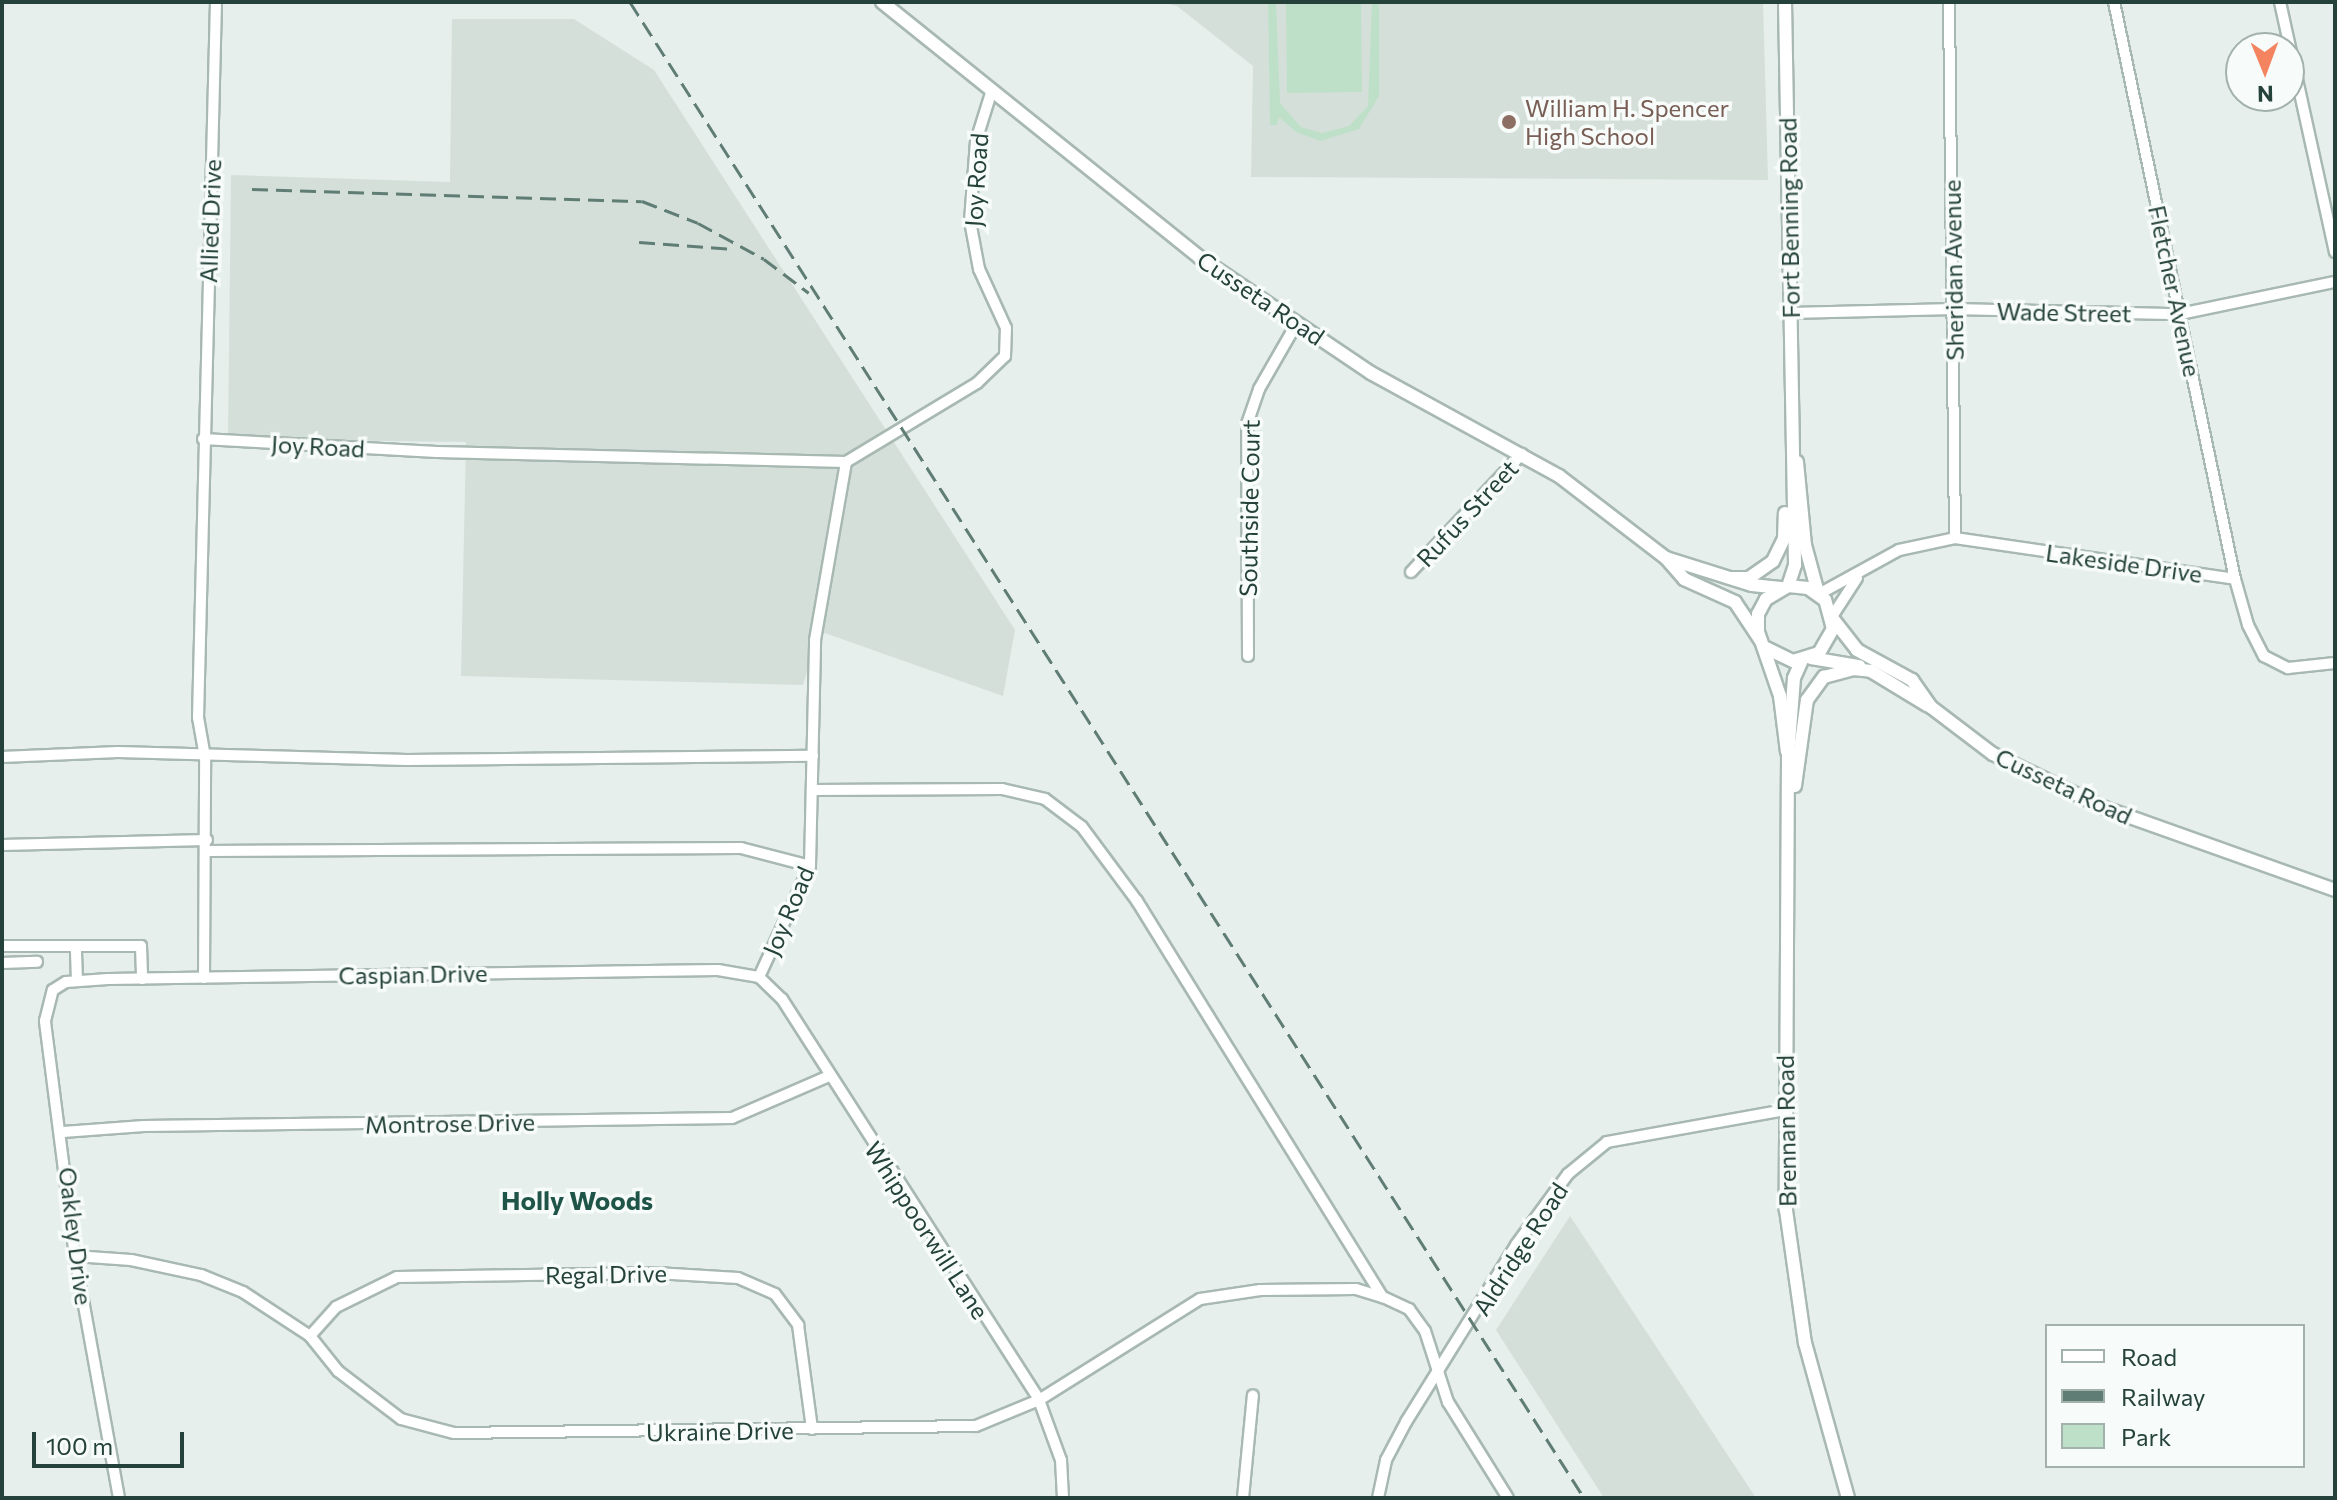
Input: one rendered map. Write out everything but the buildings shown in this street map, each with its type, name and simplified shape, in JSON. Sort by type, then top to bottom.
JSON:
[{"type":"street","name":"Allied Drive","points":[[203,439],[216,2]]},
{"type":"street","name":"Cusseta Road","points":[[882,2],[991,93],[1199,257],[1371,373],[1522,454],[1666,558],[1684,579],[1735,602],[1764,644]]},
{"type":"street","name":"Fort Benning Road","points":[[1784,587],[1795,565],[1789,482],[1790,313],[1785,2]]},
{"type":"street","name":"Sheridan Avenue","points":[[1949,2],[1955,538]]},
{"type":"street","name":"Fletcher Avenue","points":[[2114,2],[2235,579]]},
{"type":"street","points":[[2280,2],[2335,252]]},
{"type":"street","name":"Joy Road","points":[[203,439],[437,452],[846,462],[977,383],[1005,356],[1006,328],[979,269],[970,221],[976,141],[991,93]]},
{"type":"street","name":"Wade Street","points":[[1790,313],[1954,309],[2180,314],[2335,282]]},
{"type":"street","name":"Southside Court","points":[[1248,656],[1247,424],[1255,397],[1297,323]]},
{"type":"street","name":"Fort Benning Road","points":[[1791,433],[1805,545],[1818,593]]},
{"type":"street","points":[[203,439],[198,718],[205,757],[204,978]]},
{"type":"street","name":"Rufus Street","points":[[1411,572],[1522,454]]},
{"type":"street","name":"Joy Road","points":[[759,977],[810,866],[815,640],[846,462]]},
{"type":"street","points":[[1730,578],[1749,578],[1773,561],[1784,538],[1789,482]]},
{"type":"street","name":"Lakeside Drive","points":[[1818,593],[1911,545],[1955,538],[2235,579],[2248,625],[2264,656],[2288,668],[2335,663]]},
{"type":"street","name":"Cusseta Road","points":[[1666,558],[1730,578],[1784,587]]},
{"type":"street","name":"Lakeside Drive","points":[[1833,617],[1841,596],[1864,571]]},
{"type":"street","points":[[1807,659],[1826,646],[1833,617],[1818,593],[1784,587],[1766,599],[1758,614],[1764,644],[1783,659],[1807,659],[1871,671],[1931,707]]},
{"type":"street","name":"Cusseta Road","points":[[1833,617],[1857,650],[1912,680],[1931,707],[1993,754],[2066,792],[2335,890]]},
{"type":"street","name":"Brennan Road","points":[[1764,644],[1788,756]]},
{"type":"street","name":"Brennan Road","points":[[1807,659],[1792,689],[1788,756],[1790,821],[1784,1110],[1786,1210],[1805,1343],[1848,1498]]},
{"type":"street","points":[[1790,821],[1811,691],[1831,673],[1871,671]]},
{"type":"street","points":[[2,757],[118,752],[205,757],[813,756]]},
{"type":"street","points":[[813,790],[1002,789],[1045,799],[1082,827],[1137,901],[1383,1297],[1409,1309],[1425,1331],[1448,1402],[1508,1498]]},
{"type":"street","points":[[2,845],[741,848],[810,866]]},
{"type":"street","points":[[2,946],[141,946],[142,979]]},
{"type":"street","points":[[72,981],[76,946]]},
{"type":"street","points":[[2,963],[37,962]]},
{"type":"street","name":"Caspian Drive","points":[[72,981],[718,970],[759,977]]},
{"type":"street","name":"Whippoorwill Lane","points":[[759,977],[782,999],[1039,1400],[1061,1460],[1063,1498]]},
{"type":"street","name":"Oakley Drive","points":[[72,981],[53,990],[45,1007],[63,1132],[75,1256],[119,1498]]},
{"type":"street","name":"Montrose Drive","points":[[63,1132],[144,1126],[732,1118],[829,1076]]},
{"type":"street","name":"Aldridge Road","points":[[1378,1498],[1386,1460],[1423,1394],[1551,1195],[1596,1151],[1607,1142],[1784,1110]]},
{"type":"street","name":"Ukraine Drive","points":[[75,1256],[131,1260],[201,1275],[243,1292],[310,1336],[338,1371],[401,1419],[454,1433],[976,1426],[1039,1400],[1200,1299],[1260,1290],[1356,1289],[1383,1297]]},
{"type":"street","name":"Regal Drive","points":[[310,1336],[336,1307],[397,1277],[692,1273],[738,1278],[775,1294],[798,1325],[812,1429]]},
{"type":"street","points":[[1243,1498],[1253,1395]]},
{"type":"shaded area","name":"William H. Spencer High School","points":[[1160,2],[1763,2],[1768,180],[1251,177],[1253,66],[1177,6]]},
{"type":"shaded area","points":[[452,19],[574,19],[654,70],[1015,630],[1003,696],[819,631],[803,685],[461,676],[466,442],[228,439],[231,175],[450,182]]},
{"type":"shaded area","points":[[1570,1216],[1756,1498],[1604,1498],[1496,1330]]},
{"type":"green space","points":[[1268,2],[1276,2],[1280,103],[1301,127],[1322,133],[1349,126],[1368,106],[1372,2],[1379,2],[1379,96],[1359,129],[1320,141],[1296,132],[1279,117],[1277,125],[1270,125]]},
{"type":"green space","points":[[1286,2],[1361,2],[1362,92],[1287,93]]},
{"type":"railway","points":[[630,2],[1584,1498]]},
{"type":"railway","points":[[252,189],[642,201],[698,223],[764,259],[809,293]]},
{"type":"railway","points":[[639,242],[734,249]]},
{"type":"place","name":"William H. Spencer High School","points":[[1509,122]]},
{"type":"district","name":"Holly Woods","points":[[577,1200]]}]
